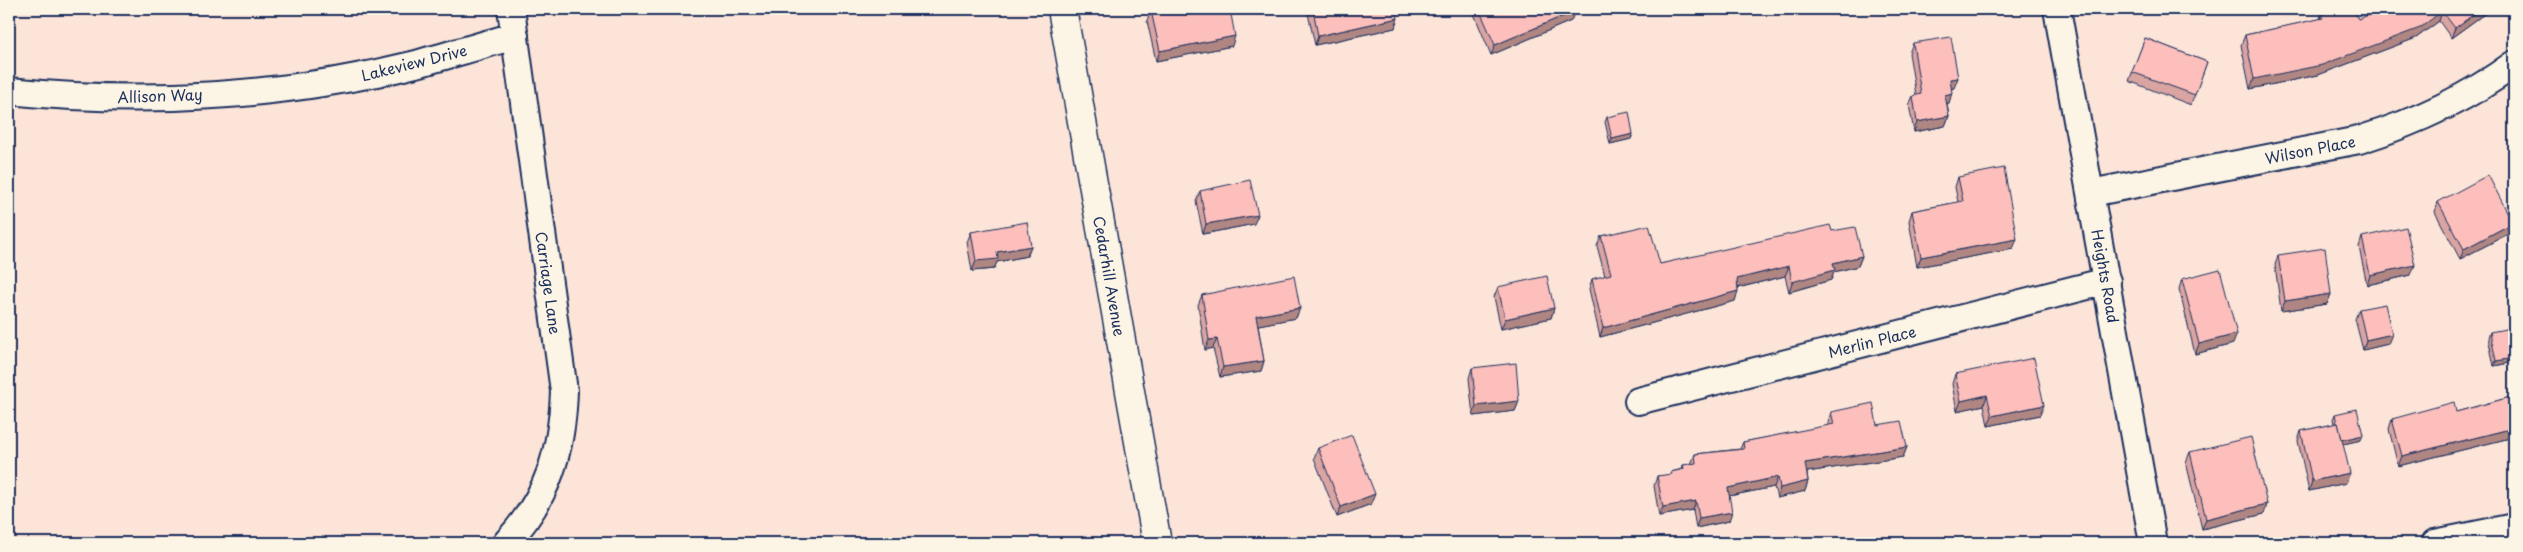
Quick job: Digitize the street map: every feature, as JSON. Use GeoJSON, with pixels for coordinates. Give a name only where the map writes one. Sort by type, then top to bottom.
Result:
{"type":"FeatureCollection","features":[{"type":"Feature","properties":{"kind":"street","name":"Carriage Lane"},"geometry":{"type":"LineString","coordinates":[[506,543],[520,528],[539,498],[554,465],[562,427],[564,391],[511,9]]}},
{"type":"Feature","properties":{"kind":"street","name":"Cedarhill Avenue"},"geometry":{"type":"LineString","coordinates":[[1062,9],[1157,543]]}},
{"type":"Feature","properties":{"kind":"street","name":"Heights Road"},"geometry":{"type":"LineString","coordinates":[[2057,9],[2153,543]]}},
{"type":"Feature","properties":{"kind":"street","name":"Lakeview Drive"},"geometry":{"type":"LineString","coordinates":[[312,83],[415,64],[515,36]]}},
{"type":"Feature","properties":{"kind":"street","name":"Wilson Place"},"geometry":{"type":"LineString","coordinates":[[2091,193],[2360,140],[2398,128],[2449,106],[2490,82],[2514,64]]}},
{"type":"Feature","properties":{"kind":"street","name":"Allison Way"},"geometry":{"type":"LineString","coordinates":[[9,91],[96,96],[182,96],[312,83]]}},
{"type":"Feature","properties":{"kind":"street","name":"Merlin Place"},"geometry":{"type":"LineString","coordinates":[[1638,401],[2107,282]]}},
{"type":"Feature","properties":{"kind":"street"},"geometry":{"type":"LineString","coordinates":[[2435,543],[2514,527]]}},
{"type":"Feature","properties":{"kind":"building"},"geometry":{"type":"Polygon","coordinates":[[[1161,9],[1230,9],[1235,36],[1160,51],[1151,11],[1161,9]]]}},
{"type":"Feature","properties":{"kind":"building"},"geometry":{"type":"Polygon","coordinates":[[[1313,9],[1396,9],[1398,18],[1318,36],[1313,9]]]}},
{"type":"Feature","properties":{"kind":"building"},"geometry":{"type":"Polygon","coordinates":[[[1479,9],[1574,9],[1575,11],[1495,45],[1479,9]]]}},
{"type":"Feature","properties":{"kind":"building"},"geometry":{"type":"Polygon","coordinates":[[[2337,9],[2354,9],[2358,19],[2385,9],[2481,9],[2455,28],[2442,11],[2420,28],[2322,65],[2254,79],[2245,35],[2323,18],[2321,15],[2337,9]]]}},
{"type":"Feature","properties":{"kind":"building"},"geometry":{"type":"Polygon","coordinates":[[[1951,37],[1958,78],[1950,79],[1952,93],[1945,95],[1949,116],[1917,122],[1913,96],[1921,94],[1913,43],[1951,37]]]}},
{"type":"Feature","properties":{"kind":"building"},"geometry":{"type":"Polygon","coordinates":[[[2145,38],[2207,62],[2195,95],[2132,72],[2145,38]]]}},
{"type":"Feature","properties":{"kind":"building"},"geometry":{"type":"Polygon","coordinates":[[[1629,112],[1633,134],[1612,139],[1607,117],[1629,112]]]}},
{"type":"Feature","properties":{"kind":"building"},"geometry":{"type":"Polygon","coordinates":[[[2004,168],[2017,239],[1921,257],[1912,211],[1963,201],[1958,177],[2004,168]]]}},
{"type":"Feature","properties":{"kind":"building"},"geometry":{"type":"Polygon","coordinates":[[[2488,175],[2513,223],[2464,249],[2438,202],[2488,175]]]}},
{"type":"Feature","properties":{"kind":"building"},"geometry":{"type":"Polygon","coordinates":[[[1250,180],[1258,215],[1206,224],[1200,191],[1250,180]]]}},
{"type":"Feature","properties":{"kind":"building"},"geometry":{"type":"Polygon","coordinates":[[[1027,222],[1031,246],[997,252],[998,259],[976,261],[971,232],[1027,222]]]}},
{"type":"Feature","properties":{"kind":"building"},"geometry":{"type":"Polygon","coordinates":[[[1649,225],[1660,264],[1830,225],[1832,231],[1855,227],[1862,256],[1833,263],[1835,270],[1792,282],[1789,266],[1737,279],[1738,291],[1603,328],[1592,279],[1611,274],[1601,236],[1649,225]]]}},
{"type":"Feature","properties":{"kind":"building"},"geometry":{"type":"Polygon","coordinates":[[[2406,227],[2415,265],[2370,275],[2362,237],[2406,227]]]}},
{"type":"Feature","properties":{"kind":"building"},"geometry":{"type":"Polygon","coordinates":[[[2325,248],[2331,294],[2285,301],[2278,255],[2325,248]]]}},
{"type":"Feature","properties":{"kind":"building"},"geometry":{"type":"Polygon","coordinates":[[[2220,269],[2237,334],[2199,344],[2182,279],[2220,269]]]}},
{"type":"Feature","properties":{"kind":"building"},"geometry":{"type":"Polygon","coordinates":[[[1294,276],[1300,308],[1256,316],[1264,361],[1223,367],[1217,339],[1209,340],[1202,295],[1294,276]]]}},
{"type":"Feature","properties":{"kind":"building"},"geometry":{"type":"Polygon","coordinates":[[[1547,276],[1554,308],[1505,319],[1498,287],[1547,276]]]}},
{"type":"Feature","properties":{"kind":"building"},"geometry":{"type":"Polygon","coordinates":[[[2385,304],[2392,334],[2366,340],[2359,309],[2385,304]]]}},
{"type":"Feature","properties":{"kind":"building"},"geometry":{"type":"Polygon","coordinates":[[[2511,328],[2514,358],[2496,361],[2490,332],[2511,328]]]}},
{"type":"Feature","properties":{"kind":"building"},"geometry":{"type":"Polygon","coordinates":[[[2034,358],[2044,405],[1992,416],[1987,395],[1961,401],[1955,374],[2034,358]]]}},
{"type":"Feature","properties":{"kind":"building"},"geometry":{"type":"Polygon","coordinates":[[[1516,363],[1519,401],[1476,406],[1472,368],[1516,363]]]}},
{"type":"Feature","properties":{"kind":"building"},"geometry":{"type":"Polygon","coordinates":[[[2514,396],[2514,428],[2402,456],[2392,419],[2454,402],[2456,412],[2514,396]]]}},
{"type":"Feature","properties":{"kind":"building"},"geometry":{"type":"Polygon","coordinates":[[[1873,403],[1877,425],[1901,421],[1907,447],[1805,463],[1808,481],[1780,488],[1778,477],[1728,488],[1732,512],[1699,518],[1696,501],[1663,507],[1657,476],[1672,474],[1671,472],[1684,469],[1683,465],[1696,463],[1695,454],[1744,449],[1743,442],[1834,424],[1831,412],[1873,403]]]}},
{"type":"Feature","properties":{"kind":"building"},"geometry":{"type":"Polygon","coordinates":[[[2357,409],[2363,435],[2342,440],[2335,414],[2357,409]]]}},
{"type":"Feature","properties":{"kind":"building"},"geometry":{"type":"Polygon","coordinates":[[[2338,423],[2350,473],[2312,481],[2301,431],[2338,423]]]}},
{"type":"Feature","properties":{"kind":"building"},"geometry":{"type":"Polygon","coordinates":[[[1352,435],[1375,494],[1341,507],[1318,448],[1352,435]]]}},
{"type":"Feature","properties":{"kind":"building"},"geometry":{"type":"Polygon","coordinates":[[[2251,437],[2267,504],[2206,519],[2190,452],[2251,437]]]}}]}
